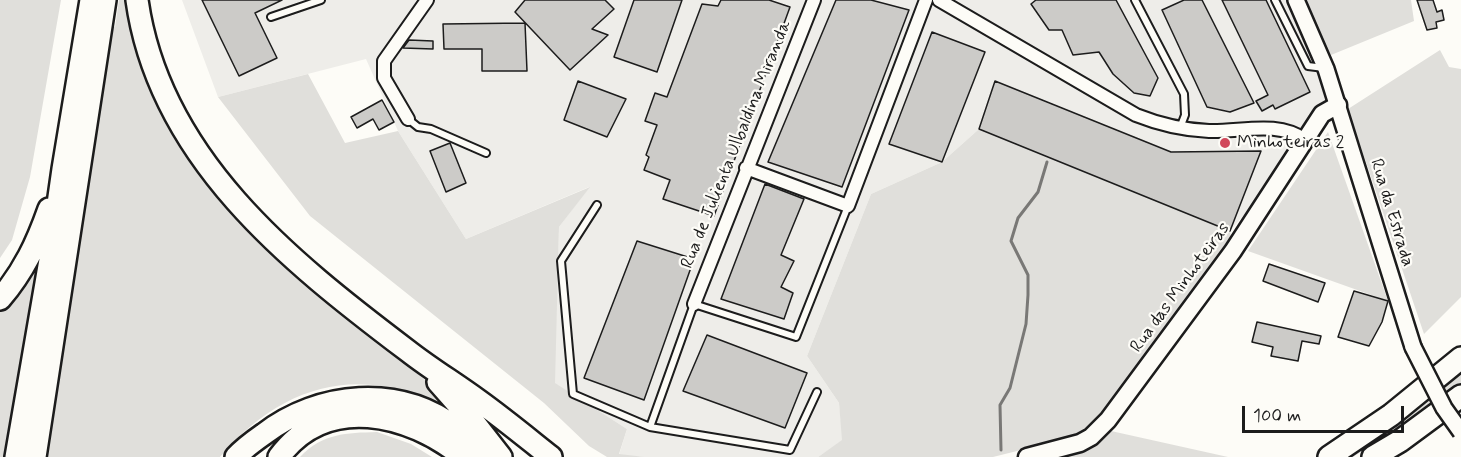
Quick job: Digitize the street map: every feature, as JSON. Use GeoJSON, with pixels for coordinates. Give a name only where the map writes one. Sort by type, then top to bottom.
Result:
{"type":"FeatureCollection","features":[{"type":"Feature","properties":{"kind":"highway"},"geometry":{"type":"LineString","coordinates":[[16,457],[91,0]]}},
{"type":"Feature","properties":{"kind":"highway"},"geometry":{"type":"LineString","coordinates":[[35,457],[105,0]]}},
{"type":"Feature","properties":{"kind":"highway"},"geometry":{"type":"LineString","coordinates":[[137,0],[148,47],[169,101],[184,130],[221,185],[250,218],[290,255],[409,352],[480,401],[551,457]]}},
{"type":"Feature","properties":{"kind":"highway"},"geometry":{"type":"LineString","coordinates":[[0,298],[12,285],[33,251],[63,169]]}},
{"type":"Feature","properties":{"kind":"highway"},"geometry":{"type":"LineString","coordinates":[[409,352],[476,425],[501,457]]}},
{"type":"Feature","properties":{"kind":"highway"},"geometry":{"type":"LineString","coordinates":[[1329,457],[1391,415],[1461,358]]}},
{"type":"Feature","properties":{"kind":"highway"},"geometry":{"type":"LineString","coordinates":[[1373,457],[1461,396]]}},
{"type":"Feature","properties":{"kind":"highway"},"geometry":{"type":"LineString","coordinates":[[236,457],[242,450],[293,415],[337,400],[370,398],[394,401],[437,416],[456,428],[486,457]]}},
{"type":"Feature","properties":{"kind":"highway"},"geometry":{"type":"LineString","coordinates":[[279,457],[287,445],[316,424],[360,416],[384,418],[427,432],[445,442],[463,457]]}},
{"type":"Feature","properties":{"kind":"main road","name":"Rua das Minhoteiras"},"geometry":{"type":"LineString","coordinates":[[1027,457],[1080,443],[1091,437],[1108,420],[1233,251],[1322,114],[1338,105]]}},
{"type":"Feature","properties":{"kind":"street"},"geometry":{"type":"LineString","coordinates":[[408,119],[384,78],[384,61],[427,0]]}},
{"type":"Feature","properties":{"kind":"street","name":"Rua de Julienta Ulbaldina Miranda"},"geometry":{"type":"LineString","coordinates":[[694,304],[814,0]]}},
{"type":"Feature","properties":{"kind":"street"},"geometry":{"type":"LineString","coordinates":[[746,168],[849,206],[926,0]]}},
{"type":"Feature","properties":{"kind":"street"},"geometry":{"type":"LineString","coordinates":[[939,0],[1136,115],[1156,123],[1180,129],[1212,131],[1278,129],[1292,132],[1305,140]]}},
{"type":"Feature","properties":{"kind":"street","name":"Rua da Estrada"},"geometry":{"type":"LineString","coordinates":[[1296,0],[1326,69],[1413,347],[1444,408],[1461,432]]}},
{"type":"Feature","properties":{"kind":"lane"},"geometry":{"type":"LineString","coordinates":[[272,17],[321,0]]}},
{"type":"Feature","properties":{"kind":"lane"},"geometry":{"type":"LineString","coordinates":[[1135,0],[1184,94],[1185,115],[1180,129]]}},
{"type":"Feature","properties":{"kind":"lane"},"geometry":{"type":"LineString","coordinates":[[1275,0],[1308,66],[1326,69]]}},
{"type":"Feature","properties":{"kind":"lane"},"geometry":{"type":"LineString","coordinates":[[408,119],[418,127],[431,129],[486,153]]}},
{"type":"Feature","properties":{"kind":"lane"},"geometry":{"type":"LineString","coordinates":[[597,204],[561,261],[573,394],[650,427],[790,450],[817,392]]}},
{"type":"Feature","properties":{"kind":"lane"},"geometry":{"type":"LineString","coordinates":[[650,427],[694,304],[796,337],[849,206]]}},
{"type":"Feature","properties":{"kind":"shaded area"},"geometry":{"type":"Polygon","coordinates":[[[0,0],[61,0],[30,177],[12,240],[0,258],[0,0]]]}},
{"type":"Feature","properties":{"kind":"shaded area"},"geometry":{"type":"Polygon","coordinates":[[[119,0],[129,0],[175,134],[198,171],[226,208],[296,274],[425,380],[460,418],[427,400],[395,389],[363,384],[332,386],[302,395],[273,410],[246,431],[220,457],[45,457],[85,212],[111,25],[115,27],[119,0]]]}},
{"type":"Feature","properties":{"kind":"shaded area"},"geometry":{"type":"Polygon","coordinates":[[[182,0],[1290,0],[1338,105],[1230,231],[979,129],[942,162],[871,194],[807,356],[839,403],[843,440],[818,457],[619,455],[627,429],[554,383],[559,227],[589,187],[466,239],[398,131],[366,59],[218,97],[182,0]]]}},
{"type":"Feature","properties":{"kind":"shaded area"},"geometry":{"type":"Polygon","coordinates":[[[1301,0],[1411,0],[1414,21],[1331,55],[1301,0]]]}},
{"type":"Feature","properties":{"kind":"shaded area"},"geometry":{"type":"Polygon","coordinates":[[[1440,50],[1449,67],[1461,69],[1461,297],[1424,334],[1348,109],[1440,50]]]}},
{"type":"Feature","properties":{"kind":"shaded area"},"geometry":{"type":"Polygon","coordinates":[[[308,74],[345,143],[398,131],[466,239],[590,187],[559,227],[555,383],[627,429],[619,454],[645,457],[607,457],[589,446],[544,403],[310,216],[218,97],[308,74]]]}},
{"type":"Feature","properties":{"kind":"shaded area"},"geometry":{"type":"Polygon","coordinates":[[[979,129],[1230,231],[1231,240],[1097,422],[1077,436],[993,457],[818,457],[842,440],[839,403],[807,356],[871,194],[942,162],[979,129]]]}},
{"type":"Feature","properties":{"kind":"shaded area"},"geometry":{"type":"Polygon","coordinates":[[[1328,132],[1388,301],[1248,251],[1328,132]]]}},
{"type":"Feature","properties":{"kind":"shaded area"},"geometry":{"type":"Polygon","coordinates":[[[42,252],[3,457],[0,457],[0,305],[42,252]]]}},
{"type":"Feature","properties":{"kind":"shaded area"},"geometry":{"type":"Polygon","coordinates":[[[1461,371],[1461,383],[1450,392],[1353,457],[1348,457],[1413,411],[1461,371]]]}},
{"type":"Feature","properties":{"kind":"shaded area"},"geometry":{"type":"Polygon","coordinates":[[[1111,431],[1228,457],[1056,457],[1095,446],[1111,431]]]}},
{"type":"Feature","properties":{"kind":"shaded area"},"geometry":{"type":"Polygon","coordinates":[[[377,432],[411,444],[432,457],[300,457],[317,443],[326,439],[345,434],[377,432]]]}},
{"type":"Feature","properties":{"kind":"building"},"geometry":{"type":"Polygon","coordinates":[[[202,0],[282,0],[255,13],[277,58],[239,76],[202,0]]]}},
{"type":"Feature","properties":{"kind":"building"},"geometry":{"type":"Polygon","coordinates":[[[525,0],[605,0],[614,9],[592,29],[608,35],[570,70],[515,12],[525,0]]]}},
{"type":"Feature","properties":{"kind":"building"},"geometry":{"type":"Polygon","coordinates":[[[634,0],[682,0],[657,72],[614,57],[634,0]]]}},
{"type":"Feature","properties":{"kind":"building"},"geometry":{"type":"Polygon","coordinates":[[[721,0],[769,0],[790,7],[714,216],[663,199],[670,180],[644,170],[649,157],[646,155],[657,125],[645,121],[655,93],[667,97],[702,4],[718,6],[721,0]]]}},
{"type":"Feature","properties":{"kind":"building"},"geometry":{"type":"Polygon","coordinates":[[[836,0],[871,0],[909,10],[842,187],[768,162],[836,0]]]}},
{"type":"Feature","properties":{"kind":"building"},"geometry":{"type":"Polygon","coordinates":[[[1036,0],[1116,0],[1158,78],[1150,96],[1134,93],[1113,74],[1099,52],[1073,55],[1062,30],[1049,30],[1031,4],[1036,0]]]}},
{"type":"Feature","properties":{"kind":"building"},"geometry":{"type":"Polygon","coordinates":[[[1184,0],[1202,0],[1254,103],[1230,112],[1207,107],[1162,10],[1184,0]]]}},
{"type":"Feature","properties":{"kind":"building"},"geometry":{"type":"Polygon","coordinates":[[[1222,0],[1266,0],[1310,92],[1275,109],[1273,105],[1262,111],[1256,101],[1268,95],[1222,0]]]}},
{"type":"Feature","properties":{"kind":"building"},"geometry":{"type":"Polygon","coordinates":[[[1417,0],[1433,0],[1437,12],[1442,10],[1444,20],[1436,22],[1437,28],[1427,30],[1417,0]]]}},
{"type":"Feature","properties":{"kind":"building"},"geometry":{"type":"Polygon","coordinates":[[[525,23],[527,71],[482,71],[482,49],[444,49],[443,24],[525,23]]]}},
{"type":"Feature","properties":{"kind":"building"},"geometry":{"type":"Polygon","coordinates":[[[932,32],[985,52],[942,162],[889,144],[932,32]]]}},
{"type":"Feature","properties":{"kind":"building"},"geometry":{"type":"Polygon","coordinates":[[[409,40],[433,41],[433,49],[403,48],[409,40]]]}},
{"type":"Feature","properties":{"kind":"building"},"geometry":{"type":"Polygon","coordinates":[[[578,81],[626,99],[607,137],[564,120],[578,81]]]}},
{"type":"Feature","properties":{"kind":"building"},"geometry":{"type":"Polygon","coordinates":[[[995,81],[1171,152],[1261,151],[1230,231],[979,129],[995,81]]]}},
{"type":"Feature","properties":{"kind":"building"},"geometry":{"type":"Polygon","coordinates":[[[382,100],[394,122],[379,130],[373,119],[357,128],[351,117],[382,100]]]}},
{"type":"Feature","properties":{"kind":"building"},"geometry":{"type":"Polygon","coordinates":[[[450,143],[466,183],[446,192],[430,151],[450,143]]]}},
{"type":"Feature","properties":{"kind":"building"},"geometry":{"type":"Polygon","coordinates":[[[765,184],[804,199],[781,255],[794,261],[781,287],[793,293],[784,319],[721,299],[765,184]]]}},
{"type":"Feature","properties":{"kind":"building"},"geometry":{"type":"Polygon","coordinates":[[[637,241],[694,259],[644,400],[584,378],[637,241]]]}},
{"type":"Feature","properties":{"kind":"building"},"geometry":{"type":"Polygon","coordinates":[[[1269,264],[1325,283],[1318,302],[1263,281],[1269,264]]]}},
{"type":"Feature","properties":{"kind":"building"},"geometry":{"type":"Polygon","coordinates":[[[1354,291],[1388,301],[1382,322],[1369,346],[1338,337],[1354,291]]]}},
{"type":"Feature","properties":{"kind":"building"},"geometry":{"type":"Polygon","coordinates":[[[1257,322],[1321,336],[1319,344],[1302,341],[1298,361],[1271,356],[1273,347],[1252,342],[1257,322]]]}},
{"type":"Feature","properties":{"kind":"building"},"geometry":{"type":"Polygon","coordinates":[[[707,335],[807,373],[785,428],[683,391],[707,335]]]}},
{"type":"Feature","properties":{"kind":"waterway"},"geometry":{"type":"LineString","coordinates":[[1001,450],[1000,405],[1010,388],[1026,324],[1028,295],[1028,275],[1011,241],[1018,218],[1038,192],[1047,162]]}},
{"type":"Feature","properties":{"kind":"place","name":"Minhoteiras 2"},"geometry":{"type":"Point","coordinates":[1225,143]}}]}
